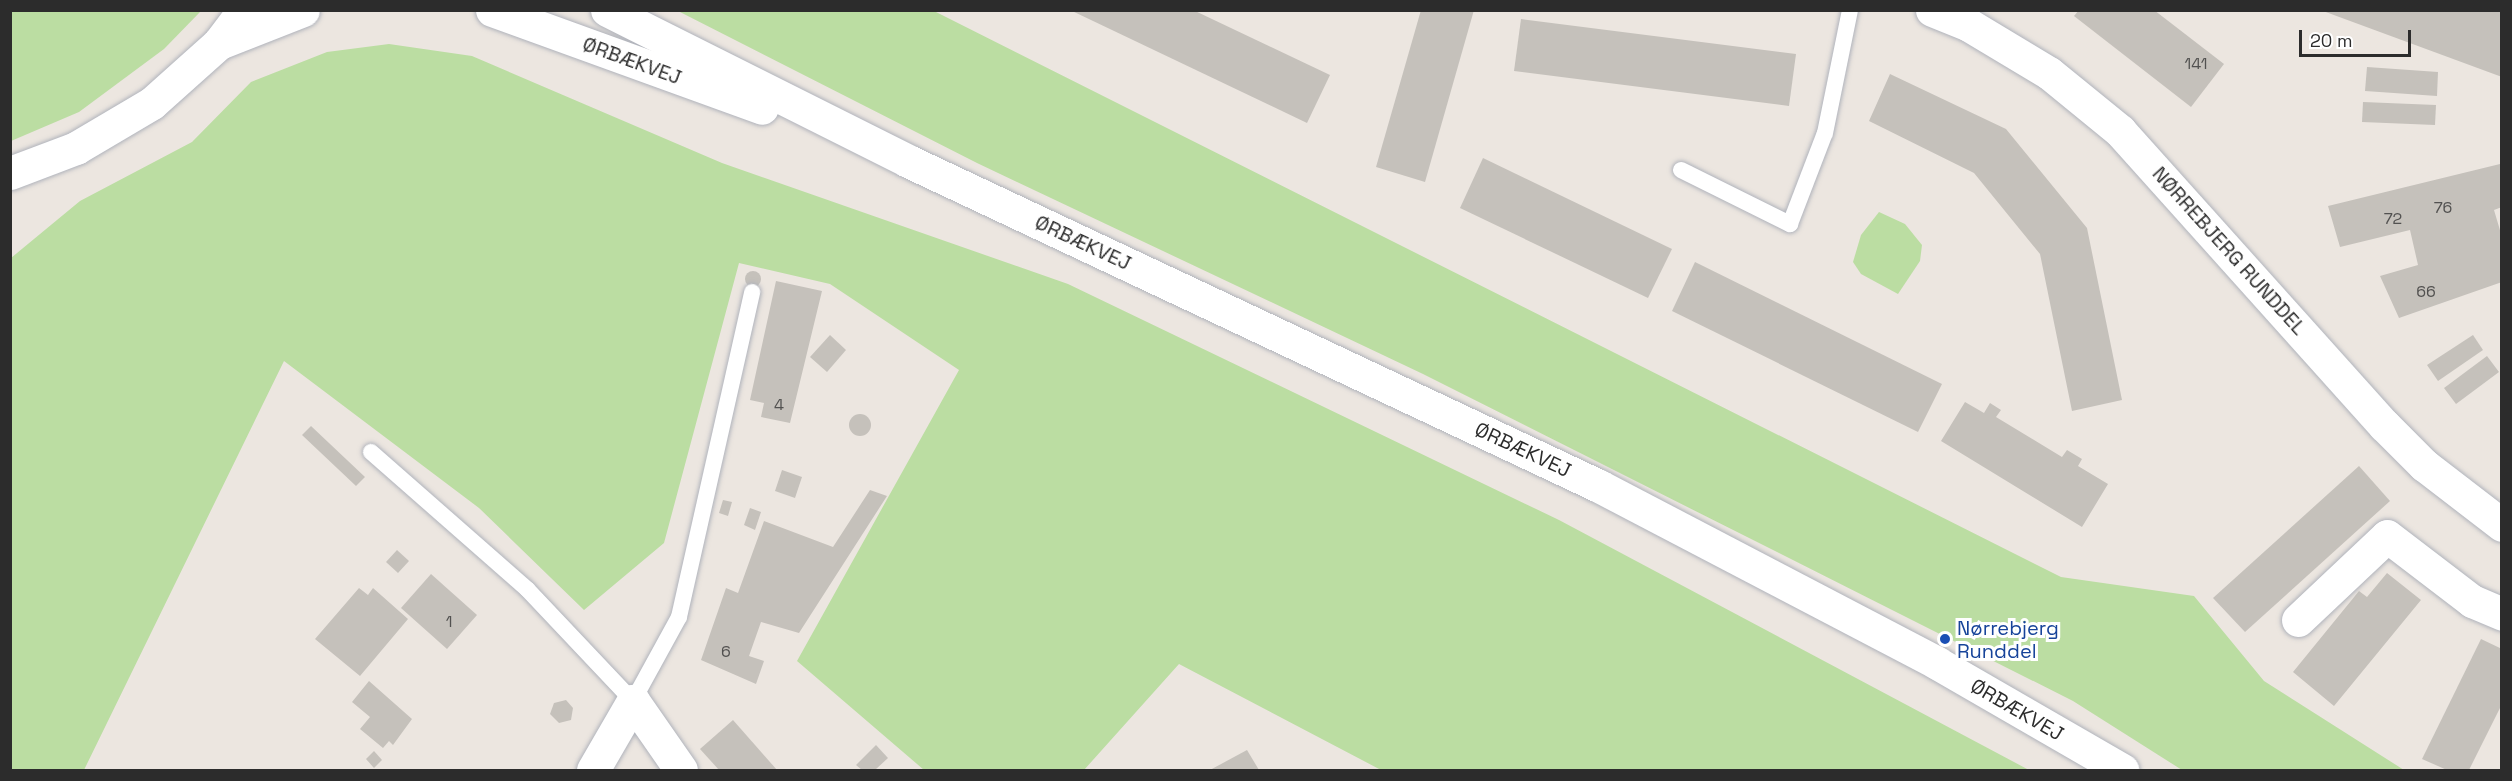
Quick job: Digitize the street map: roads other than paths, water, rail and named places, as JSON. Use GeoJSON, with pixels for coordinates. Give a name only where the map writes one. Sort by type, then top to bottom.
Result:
{"type":"FeatureCollection","features":[{"type":"Feature","properties":{"kind":"main road"},"geometry":{"type":"LineString","coordinates":[[10,173],[76,148],[152,103],[219,43],[244,10]]}},
{"type":"Feature","properties":{"kind":"main road"},"geometry":{"type":"LineString","coordinates":[[219,43],[303,10]]}},
{"type":"Feature","properties":{"kind":"main road","name":"ØRBÆKVEJ"},"geometry":{"type":"LineString","coordinates":[[492,10],[908,161]]}},
{"type":"Feature","properties":{"kind":"main road","name":"ØRBÆKVEJ"},"geometry":{"type":"LineString","coordinates":[[607,10],[908,161],[1599,486],[1937,663],[2122,771]]}},
{"type":"Feature","properties":{"kind":"main road","name":"NØRREBJERG RUNDDEL"},"geometry":{"type":"LineString","coordinates":[[1932,10],[1969,25],[2049,73],[2120,131],[2384,425],[2424,465],[2502,525]]}},
{"type":"Feature","properties":{"kind":"main road"},"geometry":{"type":"LineString","coordinates":[[2298,620],[2387,536],[2472,601],[2502,614]]}},
{"type":"Feature","properties":{"kind":"main road"},"geometry":{"type":"LineString","coordinates":[[593,771],[633,701],[681,771]]}},
{"type":"Feature","properties":{"kind":"lane"},"geometry":{"type":"LineString","coordinates":[[1681,170],[1790,224],[1825,133],[1841,36],[1850,10]]}},
{"type":"Feature","properties":{"kind":"lane"},"geometry":{"type":"LineString","coordinates":[[371,452],[527,589],[633,701],[679,617],[752,292]]}},
{"type":"Feature","properties":{"kind":"place","name":"Nørrebjerg Runddel"},"geometry":{"type":"Point","coordinates":[1945,639]}}]}
